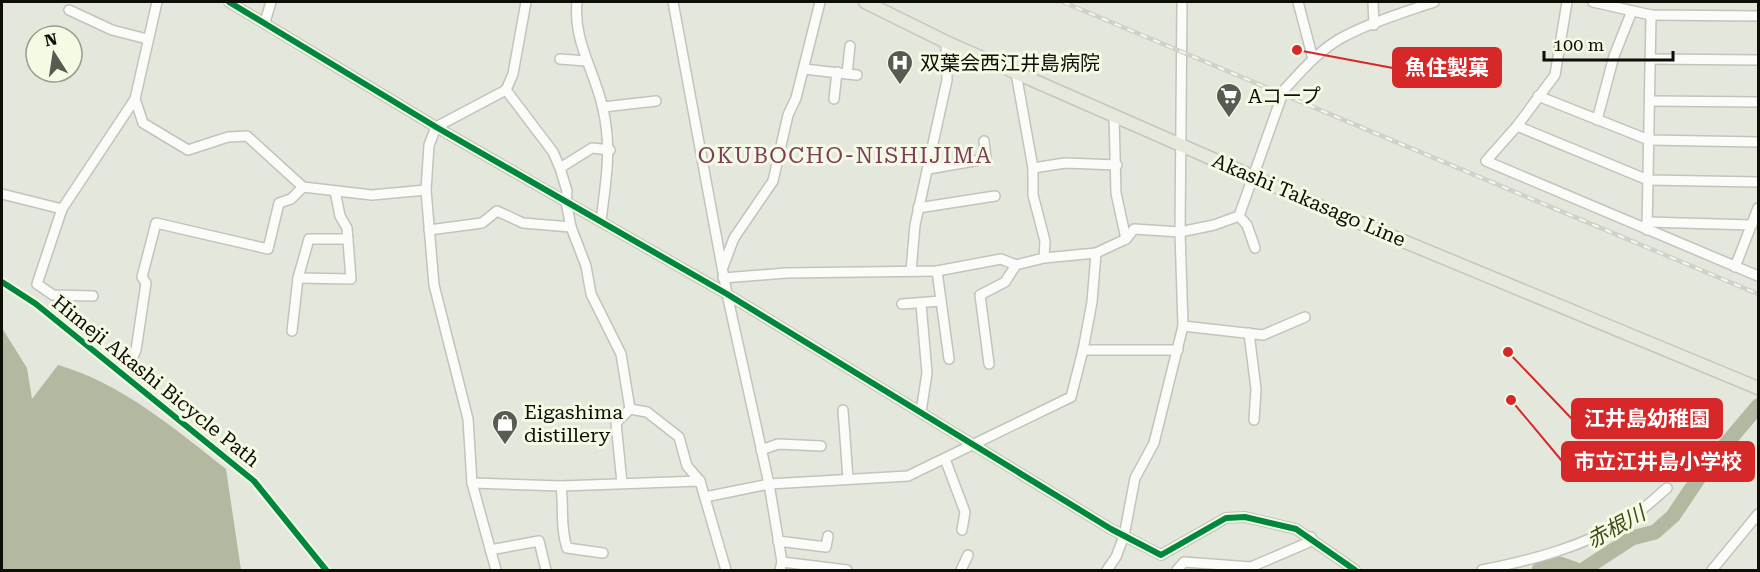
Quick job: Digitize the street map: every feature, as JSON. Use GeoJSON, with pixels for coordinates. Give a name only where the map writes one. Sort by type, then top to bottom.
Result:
{"type":"FeatureCollection","features":[{"type":"Feature","properties":{"kind":"main road","name":"Akashi Takasago Line"},"geometry":{"type":"LineString","coordinates":[[865,2],[946,42],[1180,146],[1754,386]]}},
{"type":"Feature","properties":{"kind":"street"},"geometry":{"type":"LineString","coordinates":[[93,296],[53,296],[37,284],[62,209],[135,99],[157,2]]}},
{"type":"Feature","properties":{"kind":"street"},"geometry":{"type":"LineString","coordinates":[[229,2],[436,128],[601,220],[727,294],[1124,536],[1161,555],[1226,518],[1245,517],[1296,529],[1311,537],[1355,570]]}},
{"type":"Feature","properties":{"kind":"street"},"geometry":{"type":"LineString","coordinates":[[265,22],[271,2]]}},
{"type":"Feature","properties":{"kind":"street"},"geometry":{"type":"LineString","coordinates":[[496,570],[472,483],[468,419],[434,285],[426,190],[429,145],[436,128],[506,90],[513,74],[526,2]]}},
{"type":"Feature","properties":{"kind":"street"},"geometry":{"type":"LineString","coordinates":[[577,2],[579,42],[603,107],[610,150],[601,220]]}},
{"type":"Feature","properties":{"kind":"street"},"geometry":{"type":"LineString","coordinates":[[673,2],[727,294],[769,484],[781,566],[847,570]]}},
{"type":"Feature","properties":{"kind":"street"},"geometry":{"type":"LineString","coordinates":[[723,273],[734,238],[773,181],[788,115],[796,98],[820,2]]}},
{"type":"Feature","properties":{"kind":"street"},"geometry":{"type":"LineString","coordinates":[[1107,570],[1116,557],[1124,536],[1135,478],[1154,443],[1183,326],[1180,232],[1182,2]]}},
{"type":"Feature","properties":{"kind":"street"},"geometry":{"type":"LineString","coordinates":[[1298,2],[1313,60]]}},
{"type":"Feature","properties":{"kind":"street"},"geometry":{"type":"LineString","coordinates":[[1373,2],[1374,25]]}},
{"type":"Feature","properties":{"kind":"street"},"geometry":{"type":"LineString","coordinates":[[988,364],[980,295],[1005,282],[1016,266],[1044,258],[1096,253],[1126,239],[1134,229],[1180,232],[1214,225],[1239,216],[1284,90],[1313,60],[1345,35],[1434,2]]}},
{"type":"Feature","properties":{"kind":"street"},"geometry":{"type":"LineString","coordinates":[[1567,2],[1555,75],[1517,126],[1486,161],[1647,226],[1758,276]]}},
{"type":"Feature","properties":{"kind":"street"},"geometry":{"type":"LineString","coordinates":[[1593,2],[1651,15],[1758,16]]}},
{"type":"Feature","properties":{"kind":"street"},"geometry":{"type":"LineString","coordinates":[[69,10],[112,30],[147,39]]}},
{"type":"Feature","properties":{"kind":"street"},"geometry":{"type":"LineString","coordinates":[[1598,120],[1614,56],[1632,10]]}},
{"type":"Feature","properties":{"kind":"street"},"geometry":{"type":"LineString","coordinates":[[1647,226],[1651,15]]}},
{"type":"Feature","properties":{"kind":"street"},"geometry":{"type":"LineString","coordinates":[[911,271],[918,208],[947,80],[946,42]]}},
{"type":"Feature","properties":{"kind":"street"},"geometry":{"type":"LineString","coordinates":[[804,69],[852,74],[850,46]]}},
{"type":"Feature","properties":{"kind":"street"},"geometry":{"type":"LineString","coordinates":[[560,59],[586,61]]}},
{"type":"Feature","properties":{"kind":"street"},"geometry":{"type":"LineString","coordinates":[[1650,59],[1758,60]]}},
{"type":"Feature","properties":{"kind":"street"},"geometry":{"type":"LineString","coordinates":[[834,99],[837,72]]}},
{"type":"Feature","properties":{"kind":"street"},"geometry":{"type":"LineString","coordinates":[[1016,73],[1033,168],[1033,195],[1045,241],[1044,258]]}},
{"type":"Feature","properties":{"kind":"street"},"geometry":{"type":"LineString","coordinates":[[506,90],[553,152],[560,168],[567,191],[566,202],[571,227],[586,266],[591,294],[621,354],[630,409]]}},
{"type":"Feature","properties":{"kind":"street"},"geometry":{"type":"LineString","coordinates":[[1538,96],[1649,140],[1758,142]]}},
{"type":"Feature","properties":{"kind":"street"},"geometry":{"type":"LineString","coordinates":[[135,99],[143,123],[188,150],[228,137],[247,136],[303,187],[372,195],[426,190]]}},
{"type":"Feature","properties":{"kind":"street"},"geometry":{"type":"LineString","coordinates":[[603,107],[656,101]]}},
{"type":"Feature","properties":{"kind":"street"},"geometry":{"type":"LineString","coordinates":[[1650,101],[1758,102]]}},
{"type":"Feature","properties":{"kind":"street"},"geometry":{"type":"LineString","coordinates":[[1114,116],[1116,193],[1126,239]]}},
{"type":"Feature","properties":{"kind":"street"},"geometry":{"type":"LineString","coordinates":[[1517,126],[1648,180],[1758,182]]}},
{"type":"Feature","properties":{"kind":"street"},"geometry":{"type":"LineString","coordinates":[[927,168],[986,159],[984,141]]}},
{"type":"Feature","properties":{"kind":"street"},"geometry":{"type":"LineString","coordinates":[[560,168],[592,148],[610,150]]}},
{"type":"Feature","properties":{"kind":"street"},"geometry":{"type":"LineString","coordinates":[[1033,168],[1065,163],[1117,165]]}},
{"type":"Feature","properties":{"kind":"street"},"geometry":{"type":"LineString","coordinates":[[130,364],[136,350],[146,283],[142,277],[156,223],[268,249],[279,203],[291,199],[303,187]]}},
{"type":"Feature","properties":{"kind":"street"},"geometry":{"type":"LineString","coordinates":[[298,278],[351,279],[348,239],[335,190]]}},
{"type":"Feature","properties":{"kind":"street"},"geometry":{"type":"LineString","coordinates":[[2,194],[62,209]]}},
{"type":"Feature","properties":{"kind":"street"},"geometry":{"type":"LineString","coordinates":[[918,208],[995,196]]}},
{"type":"Feature","properties":{"kind":"street"},"geometry":{"type":"LineString","coordinates":[[1735,267],[1758,208]]}},
{"type":"Feature","properties":{"kind":"street"},"geometry":{"type":"LineString","coordinates":[[429,230],[482,223],[496,211],[523,223],[571,227]]}},
{"type":"Feature","properties":{"kind":"street"},"geometry":{"type":"LineString","coordinates":[[1239,216],[1247,225],[1255,248]]}},
{"type":"Feature","properties":{"kind":"street"},"geometry":{"type":"LineString","coordinates":[[1647,226],[1752,225]]}},
{"type":"Feature","properties":{"kind":"street"},"geometry":{"type":"LineString","coordinates":[[292,331],[298,278],[309,238],[348,239]]}},
{"type":"Feature","properties":{"kind":"street"},"geometry":{"type":"LineString","coordinates":[[705,497],[769,484],[908,476],[1071,397],[1092,302],[1096,253]]}},
{"type":"Feature","properties":{"kind":"street"},"geometry":{"type":"LineString","coordinates":[[723,273],[937,271],[1001,259],[1016,266]]}},
{"type":"Feature","properties":{"kind":"street"},"geometry":{"type":"LineString","coordinates":[[937,271],[950,359]]}},
{"type":"Feature","properties":{"kind":"street"},"geometry":{"type":"LineString","coordinates":[[902,304],[941,301]]}},
{"type":"Feature","properties":{"kind":"street"},"geometry":{"type":"LineString","coordinates":[[921,304],[927,373],[921,412]]}},
{"type":"Feature","properties":{"kind":"street"},"geometry":{"type":"LineString","coordinates":[[1183,326],[1263,335],[1305,317]]}},
{"type":"Feature","properties":{"kind":"street"},"geometry":{"type":"LineString","coordinates":[[1249,333],[1256,389],[1254,420]]}},
{"type":"Feature","properties":{"kind":"street"},"geometry":{"type":"LineString","coordinates":[[1083,350],[1178,350]]}},
{"type":"Feature","properties":{"kind":"street"},"geometry":{"type":"LineString","coordinates":[[630,409],[647,411],[679,437],[687,466],[700,481],[726,570]]}},
{"type":"Feature","properties":{"kind":"street"},"geometry":{"type":"LineString","coordinates":[[622,483],[616,423],[630,409]]}},
{"type":"Feature","properties":{"kind":"street"},"geometry":{"type":"LineString","coordinates":[[843,410],[848,479]]}},
{"type":"Feature","properties":{"kind":"street"},"geometry":{"type":"LineString","coordinates":[[761,450],[778,444],[821,446]]}},
{"type":"Feature","properties":{"kind":"street"},"geometry":{"type":"LineString","coordinates":[[945,459],[966,512],[962,530]]}},
{"type":"Feature","properties":{"kind":"street"},"geometry":{"type":"LineString","coordinates":[[472,483],[561,486],[700,481]]}},
{"type":"Feature","properties":{"kind":"street"},"geometry":{"type":"LineString","coordinates":[[561,486],[564,510],[561,531],[567,548],[603,553]]}},
{"type":"Feature","properties":{"kind":"street"},"geometry":{"type":"LineString","coordinates":[[1482,570],[1537,560],[1589,540],[1629,519],[1667,488]]}},
{"type":"Feature","properties":{"kind":"street"},"geometry":{"type":"LineString","coordinates":[[1712,570],[1758,514]]}},
{"type":"Feature","properties":{"kind":"street"},"geometry":{"type":"LineString","coordinates":[[778,541],[826,547],[828,536]]}},
{"type":"Feature","properties":{"kind":"street"},"geometry":{"type":"LineString","coordinates":[[1177,570],[1184,562],[1251,567],[1307,543],[1311,537]]}},
{"type":"Feature","properties":{"kind":"street"},"geometry":{"type":"LineString","coordinates":[[490,550],[539,541],[546,570]]}},
{"type":"Feature","properties":{"kind":"street"},"geometry":{"type":"LineString","coordinates":[[961,570],[968,555]]}},
{"type":"Feature","properties":{"kind":"shaded area"},"geometry":{"type":"Polygon","coordinates":[[[2,328],[27,368],[32,399],[58,365],[81,373],[125,395],[187,438],[226,469],[241,570],[2,570],[2,328]]]}},
{"type":"Feature","properties":{"kind":"waterway","name":"赤根川"},"geometry":{"type":"LineString","coordinates":[[1583,570],[1632,538],[1655,532],[1673,516],[1704,470],[1758,406]]}},
{"type":"Feature","properties":{"kind":"waterway","name":"赤根川"},"geometry":{"type":"LineString","coordinates":[[1539,570],[1560,564],[1577,570]]}},
{"type":"Feature","properties":{"kind":"railway"},"geometry":{"type":"LineString","coordinates":[[1063,2],[1758,294]]}},
{"type":"Feature","properties":{"kind":"cycle path"},"geometry":{"type":"LineString","coordinates":[[229,2],[436,127],[727,294],[1111,529],[1161,555],[1226,518],[1245,517],[1296,529],[1355,570]]}},
{"type":"Feature","properties":{"kind":"cycle path","name":"Himeji Akashi Bicycle Path"},"geometry":{"type":"LineString","coordinates":[[2,282],[36,304],[254,481],[326,570]]}},
{"type":"Feature","properties":{"kind":"place","name":"魚住製菓"},"geometry":{"type":"Point","coordinates":[1297,50]}},
{"type":"Feature","properties":{"kind":"place","name":"双葉会西江井島病院"},"geometry":{"type":"Point","coordinates":[900,86]}},
{"type":"Feature","properties":{"kind":"place","name":"Aコープ"},"geometry":{"type":"Point","coordinates":[1229,119]}},
{"type":"Feature","properties":{"kind":"place","name":"江井島幼稚園"},"geometry":{"type":"Point","coordinates":[1508,352]}},
{"type":"Feature","properties":{"kind":"place","name":"市立江井島小学校"},"geometry":{"type":"Point","coordinates":[1511,400]}},
{"type":"Feature","properties":{"kind":"place","name":"Eigashima distillery"},"geometry":{"type":"Point","coordinates":[505,446]}},
{"type":"Feature","properties":{"kind":"district","name":"OKUBOCHO-NISHIJIMA"},"geometry":{"type":"Point","coordinates":[845,155]}}]}
